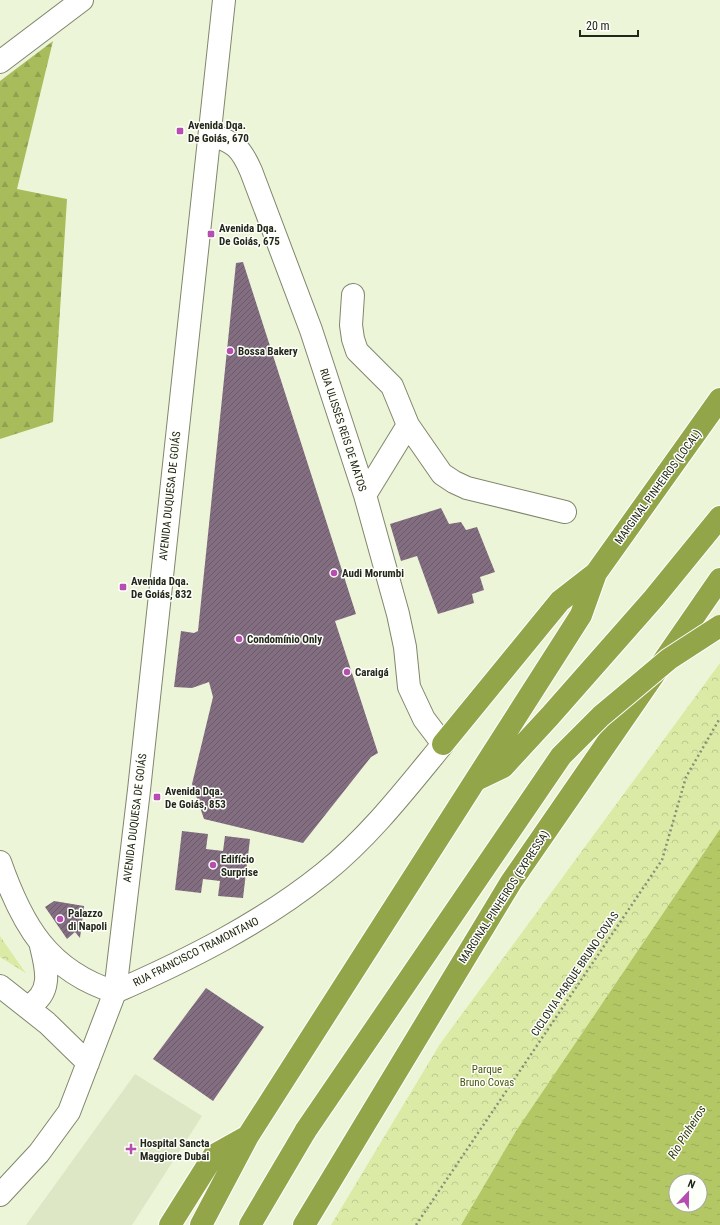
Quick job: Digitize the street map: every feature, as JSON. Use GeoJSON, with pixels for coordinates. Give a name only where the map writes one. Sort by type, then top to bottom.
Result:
{"type":"FeatureCollection","features":[{"type":"Feature","properties":{"kind":"highway","name":"MARGINAL PINHEIROS (LOCAL)"},"geometry":{"type":"LineString","coordinates":[[596,573],[720,399]]}},
{"type":"Feature","properties":{"kind":"highway"},"geometry":{"type":"LineString","coordinates":[[477,779],[503,767],[654,598],[720,517]]}},
{"type":"Feature","properties":{"kind":"highway"},"geometry":{"type":"LineString","coordinates":[[443,744],[560,601],[596,573]]}},
{"type":"Feature","properties":{"kind":"highway"},"geometry":{"type":"LineString","coordinates":[[201,1225],[248,1136],[581,615],[596,573]]}},
{"type":"Feature","properties":{"kind":"highway","name":"MARGINAL PINHEIROS (EXPRESSA)"},"geometry":{"type":"LineString","coordinates":[[304,1225],[511,882],[720,578]]}},
{"type":"Feature","properties":{"kind":"highway"},"geometry":{"type":"LineString","coordinates":[[250,1225],[306,1130],[561,756],[601,716],[669,659],[720,626]]}},
{"type":"Feature","properties":{"kind":"highway"},"geometry":{"type":"LineString","coordinates":[[170,1225],[214,1155],[248,1136]]}},
{"type":"Feature","properties":{"kind":"street"},"geometry":{"type":"LineString","coordinates":[[0,62],[82,0]]}},
{"type":"Feature","properties":{"kind":"street","name":"AVENIDA DUQUESA DE GOIÁS"},"geometry":{"type":"LineString","coordinates":[[115,992],[140,790],[224,0]]}},
{"type":"Feature","properties":{"kind":"street","name":"RUA ULISSES REIS DE MATOS"},"geometry":{"type":"LineString","coordinates":[[210,135],[232,142],[243,154],[248,165],[311,330],[365,495],[398,614],[405,646],[409,687],[424,719],[443,744]]}},
{"type":"Feature","properties":{"kind":"street"},"geometry":{"type":"LineString","coordinates":[[353,295],[351,325],[357,351],[392,386],[408,425],[442,474],[467,488],[565,512]]}},
{"type":"Feature","properties":{"kind":"street"},"geometry":{"type":"LineString","coordinates":[[365,495],[408,425]]}},
{"type":"Feature","properties":{"kind":"street","name":"RUA FRANCISCO TRAMONTANO"},"geometry":{"type":"LineString","coordinates":[[115,992],[156,975],[257,921],[293,897],[325,872],[388,811],[443,744]]}},
{"type":"Feature","properties":{"kind":"street"},"geometry":{"type":"LineString","coordinates":[[0,862],[11,894],[41,946],[46,966],[43,995],[37,1002],[27,1007]]}},
{"type":"Feature","properties":{"kind":"street"},"geometry":{"type":"LineString","coordinates":[[0,1194],[39,1153],[69,1112],[115,992],[92,985],[80,979],[41,946]]}},
{"type":"Feature","properties":{"kind":"street"},"geometry":{"type":"LineString","coordinates":[[0,986],[47,1023],[88,1062]]}},
{"type":"Feature","properties":{"kind":"path","name":"CICLOVIA PARQUE BRUNO COVAS"},"geometry":{"type":"LineString","coordinates":[[416,1225],[662,860],[686,777],[720,718]]}},
{"type":"Feature","properties":{"kind":"shaded area","name":"Hospital Sancta Maggiore Dubai"},"geometry":{"type":"Polygon","coordinates":[[[135,1074],[202,1116],[132,1225],[26,1225],[135,1074]]]}},
{"type":"Feature","properties":{"kind":"green space"},"geometry":{"type":"Polygon","coordinates":[[[53,41],[17,189],[67,199],[53,422],[0,439],[0,81],[53,41]]]}},
{"type":"Feature","properties":{"kind":"green space","name":"Parque Bruno Covas"},"geometry":{"type":"Polygon","coordinates":[[[720,663],[720,829],[516,1131],[461,1225],[331,1225],[440,1044],[720,663]]]}},
{"type":"Feature","properties":{"kind":"green space"},"geometry":{"type":"Polygon","coordinates":[[[0,936],[25,972],[27,974],[0,957],[0,936]]]}},
{"type":"Feature","properties":{"kind":"water","name":"Rio Pinheiros"},"geometry":{"type":"Polygon","coordinates":[[[720,829],[720,1225],[461,1225],[516,1131],[720,829]]]}},
{"type":"Feature","properties":{"kind":"building"},"geometry":{"type":"Polygon","coordinates":[[[243,262],[356,614],[335,621],[378,753],[371,757],[303,843],[204,819],[192,784],[213,697],[209,682],[192,688],[174,687],[181,631],[194,633],[198,631],[236,263],[243,262]]]}},
{"type":"Feature","properties":{"kind":"building"},"geometry":{"type":"Polygon","coordinates":[[[441,508],[449,524],[461,522],[466,530],[477,527],[495,572],[480,577],[484,590],[472,594],[474,603],[438,614],[417,556],[401,561],[390,524],[441,508]]]}},
{"type":"Feature","properties":{"kind":"building","name":"Edifício Surprise"},"geometry":{"type":"Polygon","coordinates":[[[182,831],[208,834],[206,849],[223,851],[225,836],[250,839],[243,898],[218,896],[220,881],[203,879],[201,893],[175,890],[182,831]]]}},
{"type":"Feature","properties":{"kind":"building"},"geometry":{"type":"Polygon","coordinates":[[[54,901],[84,906],[80,938],[75,932],[67,939],[45,907],[54,901]]]}},
{"type":"Feature","properties":{"kind":"building"},"geometry":{"type":"Polygon","coordinates":[[[206,988],[264,1027],[213,1101],[153,1059],[206,988]]]}},
{"type":"Feature","properties":{"kind":"place","name":"Avenida Dqa. De Goiás, 670"},"geometry":{"type":"Point","coordinates":[180,131]}},
{"type":"Feature","properties":{"kind":"place","name":"Avenida Dqa. De Goiás, 675"},"geometry":{"type":"Point","coordinates":[211,234]}},
{"type":"Feature","properties":{"kind":"place","name":"Bossa Bakery"},"geometry":{"type":"Point","coordinates":[230,351]}},
{"type":"Feature","properties":{"kind":"place","name":"Audi Morumbi"},"geometry":{"type":"Point","coordinates":[334,573]}},
{"type":"Feature","properties":{"kind":"place","name":"Avenida Dqa. De Goiás, 832"},"geometry":{"type":"Point","coordinates":[123,587]}},
{"type":"Feature","properties":{"kind":"place","name":"Condomínio Only"},"geometry":{"type":"Point","coordinates":[239,639]}},
{"type":"Feature","properties":{"kind":"place","name":"Caraigá"},"geometry":{"type":"Point","coordinates":[347,672]}},
{"type":"Feature","properties":{"kind":"place","name":"Avenida Dqa. De Goiás, 853"},"geometry":{"type":"Point","coordinates":[157,797]}},
{"type":"Feature","properties":{"kind":"place","name":"Edifício Surprise"},"geometry":{"type":"Point","coordinates":[213,865]}},
{"type":"Feature","properties":{"kind":"place","name":"Palazzo di Napoli"},"geometry":{"type":"Point","coordinates":[60,919]}},
{"type":"Feature","properties":{"kind":"place","name":"Hospital Sancta Maggiore Dubai"},"geometry":{"type":"Point","coordinates":[131,1149]}}]}
